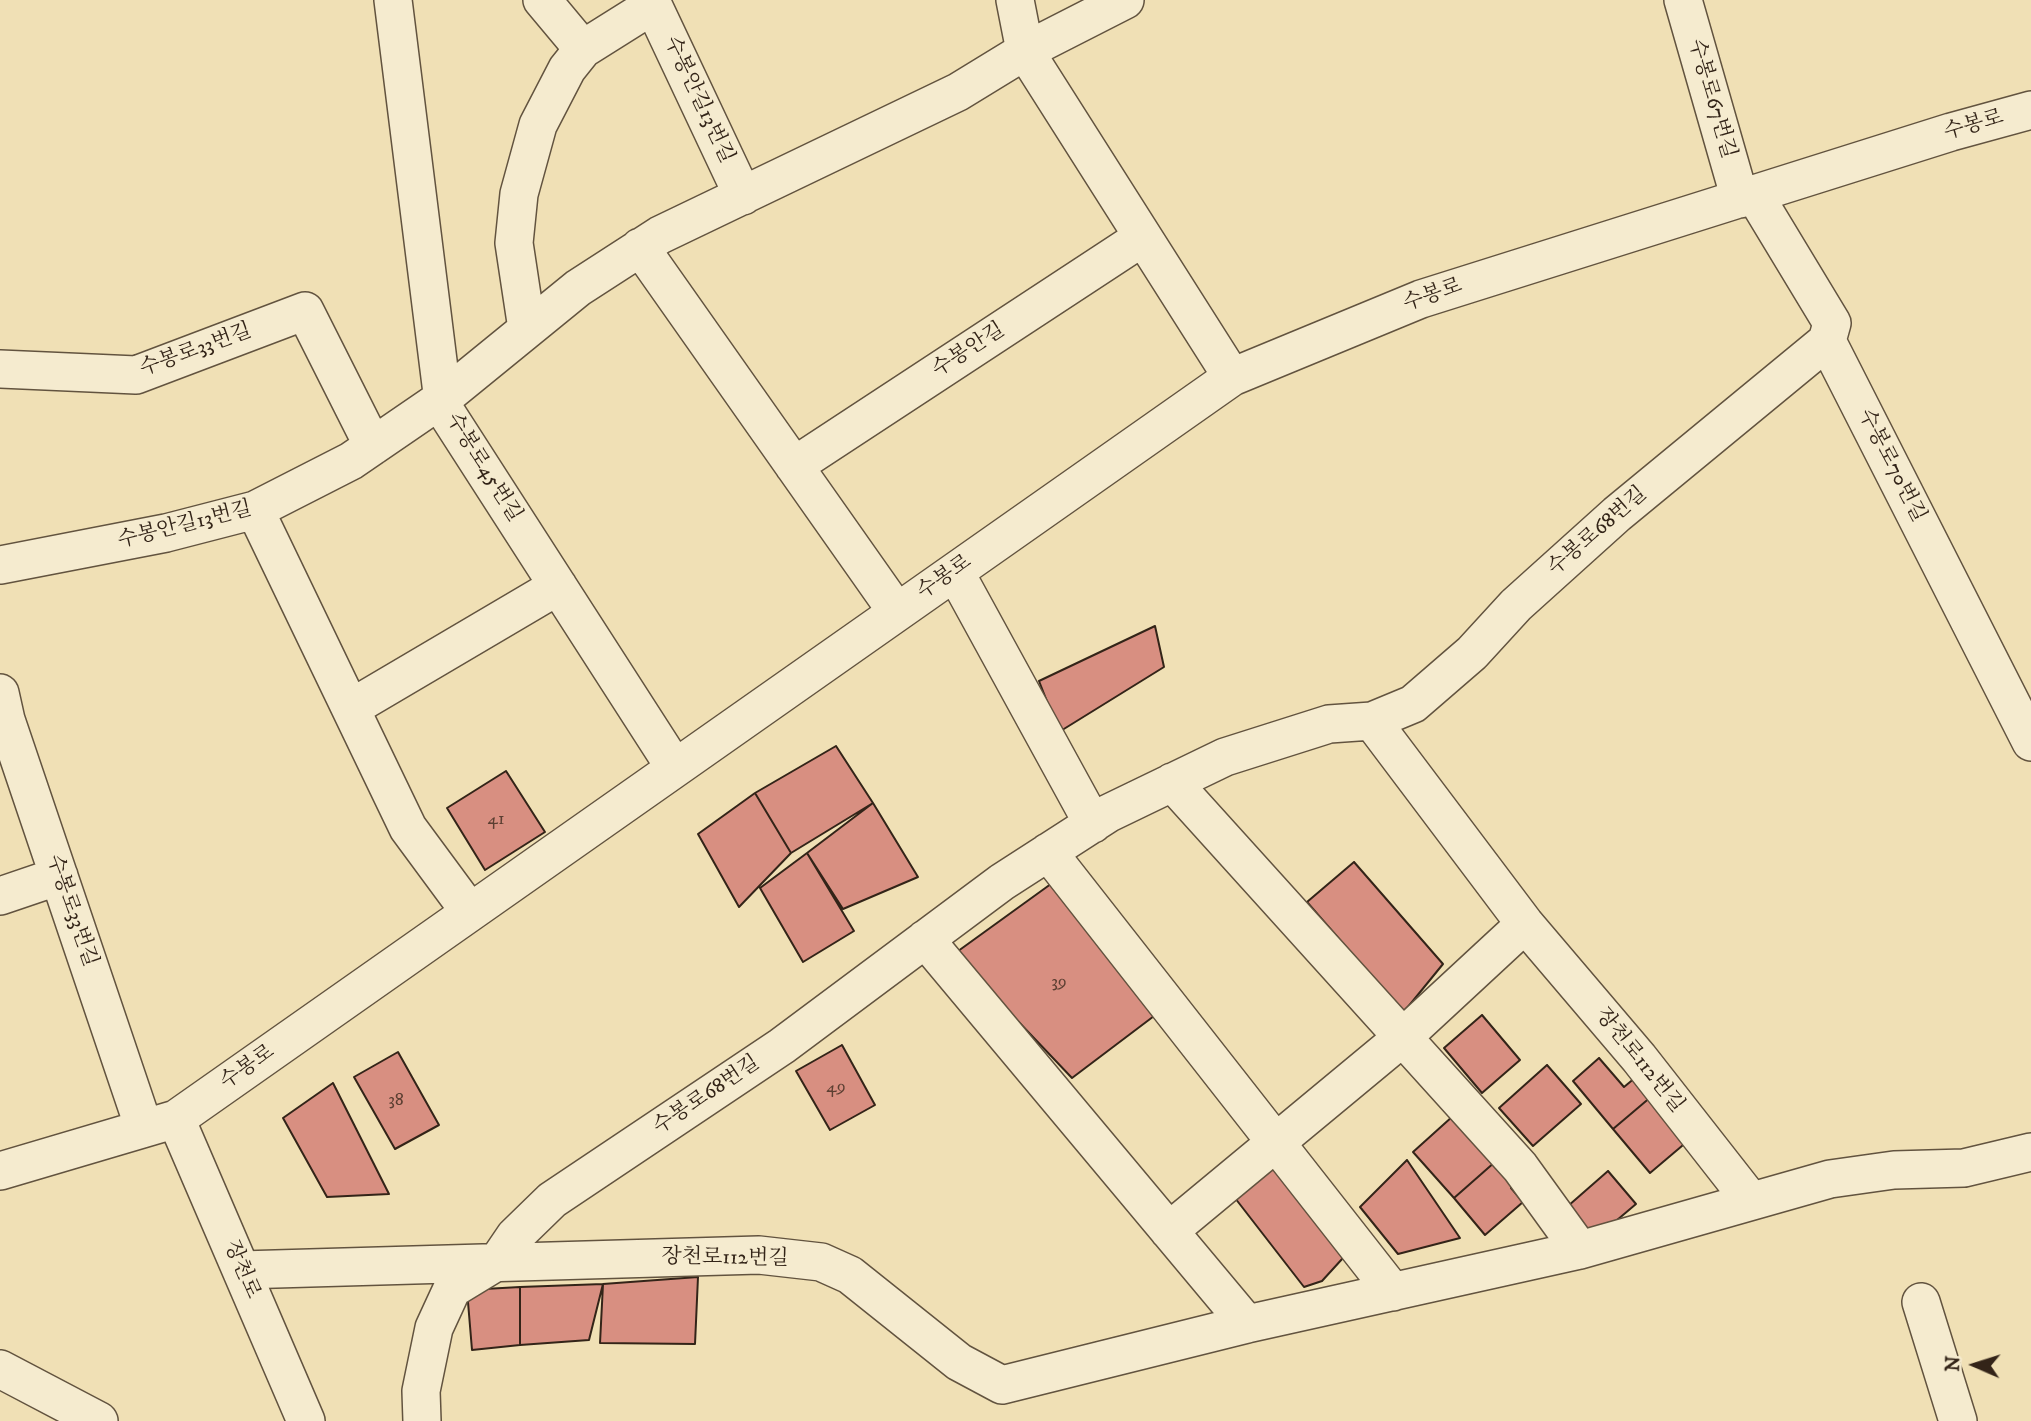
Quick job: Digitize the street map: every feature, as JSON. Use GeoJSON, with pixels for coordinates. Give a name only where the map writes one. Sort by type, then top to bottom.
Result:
{"type":"FeatureCollection","features":[{"type":"Feature","properties":{"kind":"street","name":"수봉로45번길"},"geometry":{"type":"LineString","coordinates":[[393,0],[444,409],[675,768]]}},
{"type":"Feature","properties":{"kind":"street"},"geometry":{"type":"LineString","coordinates":[[542,0],[583,49]]}},
{"type":"Feature","properties":{"kind":"street"},"geometry":{"type":"LineString","coordinates":[[1015,0],[1025,51],[1233,377]]}},
{"type":"Feature","properties":{"kind":"street","name":"수봉안길13번길"},"geometry":{"type":"LineString","coordinates":[[0,565],[166,533],[255,510],[351,461],[443,398],[578,288],[660,235],[958,92],[1025,51],[1125,0]]}},
{"type":"Feature","properties":{"kind":"street","name":"수봉로67번길"},"geometry":{"type":"LineString","coordinates":[[1683,0],[1747,196]]}},
{"type":"Feature","properties":{"kind":"street","name":"수봉안길13번길"},"geometry":{"type":"LineString","coordinates":[[527,329],[514,243],[519,194],[538,125],[567,69],[583,49],[653,5],[743,197]]}},
{"type":"Feature","properties":{"kind":"street","name":"수봉로"},"geometry":{"type":"LineString","coordinates":[[0,1171],[160,1124],[470,912],[1233,377],[1421,299],[1951,132],[2031,110]]}},
{"type":"Feature","properties":{"kind":"street","name":"수봉로70번길"},"geometry":{"type":"LineString","coordinates":[[1747,196],[1832,323],[1827,341],[2031,742]]}},
{"type":"Feature","properties":{"kind":"street","name":"수봉안길"},"geometry":{"type":"LineString","coordinates":[[794,466],[1143,237]]}},
{"type":"Feature","properties":{"kind":"street","name":"수봉로"},"geometry":{"type":"LineString","coordinates":[[640,247],[897,612]]}},
{"type":"Feature","properties":{"kind":"street","name":"수봉로33번길"},"geometry":{"type":"LineString","coordinates":[[0,369],[135,375],[305,311],[373,446]]}},
{"type":"Feature","properties":{"kind":"street","name":"수봉로68번길"},"geometry":{"type":"LineString","coordinates":[[498,1261],[515,1236],[552,1200],[782,1046],[1002,882],[1093,824],[1225,757],[1329,724],[1372,721],[1413,704],[1472,653],[1516,605],[1617,514],[1827,341]]}},
{"type":"Feature","properties":{"kind":"street"},"geometry":{"type":"LineString","coordinates":[[255,510],[408,828],[470,912]]}},
{"type":"Feature","properties":{"kind":"street"},"geometry":{"type":"LineString","coordinates":[[955,572],[1093,824]]}},
{"type":"Feature","properties":{"kind":"street"},"geometry":{"type":"LineString","coordinates":[[351,708],[558,586]]}},
{"type":"Feature","properties":{"kind":"street","name":"수봉로33번길"},"geometry":{"type":"LineString","coordinates":[[0,693],[59,876],[160,1124]]}},
{"type":"Feature","properties":{"kind":"street"},"geometry":{"type":"LineString","coordinates":[[1169,1231],[1403,1037],[1525,924],[1372,721]]}},
{"type":"Feature","properties":{"kind":"street"},"geometry":{"type":"LineString","coordinates":[[1172,782],[1520,1167],[1580,1250]]}},
{"type":"Feature","properties":{"kind":"street"},"geometry":{"type":"LineString","coordinates":[[1048,852],[1393,1292]]}},
{"type":"Feature","properties":{"kind":"street"},"geometry":{"type":"LineString","coordinates":[[0,896],[59,876]]}},
{"type":"Feature","properties":{"kind":"street","name":"장천로112번길"},"geometry":{"type":"LineString","coordinates":[[1525,924],[1639,1058],[1751,1201]]}},
{"type":"Feature","properties":{"kind":"street"},"geometry":{"type":"LineString","coordinates":[[925,939],[1247,1324]]}},
{"type":"Feature","properties":{"kind":"street","name":"장천로"},"geometry":{"type":"LineString","coordinates":[[160,1124],[241,1270],[306,1421]]}},
{"type":"Feature","properties":{"kind":"street","name":"장천로112번길"},"geometry":{"type":"LineString","coordinates":[[241,1270],[759,1255],[821,1262],[850,1275],[959,1362],[1002,1385],[1247,1324],[1580,1250],[1830,1180],[1894,1170],[1964,1168],[2031,1152]]}},
{"type":"Feature","properties":{"kind":"street"},"geometry":{"type":"LineString","coordinates":[[422,1421],[421,1391],[434,1328],[448,1298],[453,1289],[498,1261]]}},
{"type":"Feature","properties":{"kind":"street"},"geometry":{"type":"LineString","coordinates":[[1921,1302],[1958,1421]]}},
{"type":"Feature","properties":{"kind":"street"},"geometry":{"type":"LineString","coordinates":[[0,1369],[99,1421]]}},
{"type":"Feature","properties":{"kind":"building"},"geometry":{"type":"Polygon","coordinates":[[[1155,626],[1164,667],[1059,732],[1039,681],[1155,626]]]}},
{"type":"Feature","properties":{"kind":"building"},"geometry":{"type":"Polygon","coordinates":[[[836,746],[873,803],[791,853],[755,793],[836,746]]]}},
{"type":"Feature","properties":{"kind":"building"},"geometry":{"type":"Polygon","coordinates":[[[506,771],[545,832],[485,870],[447,808],[506,771]]]}},
{"type":"Feature","properties":{"kind":"building"},"geometry":{"type":"Polygon","coordinates":[[[755,793],[791,853],[739,907],[698,834],[755,793]]]}},
{"type":"Feature","properties":{"kind":"building"},"geometry":{"type":"Polygon","coordinates":[[[873,803],[918,877],[843,909],[807,853],[873,803]]]}},
{"type":"Feature","properties":{"kind":"building"},"geometry":{"type":"Polygon","coordinates":[[[807,853],[854,931],[803,962],[760,888],[807,853]]]}},
{"type":"Feature","properties":{"kind":"building"},"geometry":{"type":"Polygon","coordinates":[[[1354,862],[1443,964],[1403,1013],[1307,902],[1354,862]]]}},
{"type":"Feature","properties":{"kind":"building"},"geometry":{"type":"Polygon","coordinates":[[[1055,881],[1158,1013],[1072,1078],[954,954],[1055,881]]]}},
{"type":"Feature","properties":{"kind":"building"},"geometry":{"type":"Polygon","coordinates":[[[1482,1015],[1520,1060],[1482,1093],[1444,1048],[1482,1015]]]}},
{"type":"Feature","properties":{"kind":"building"},"geometry":{"type":"Polygon","coordinates":[[[842,1045],[875,1105],[830,1130],[796,1071],[842,1045]]]}},
{"type":"Feature","properties":{"kind":"building"},"geometry":{"type":"Polygon","coordinates":[[[398,1052],[439,1125],[395,1149],[354,1077],[398,1052]]]}},
{"type":"Feature","properties":{"kind":"building"},"geometry":{"type":"Polygon","coordinates":[[[1599,1058],[1624,1087],[1636,1077],[1652,1096],[1613,1129],[1573,1081],[1599,1058]]]}},
{"type":"Feature","properties":{"kind":"building"},"geometry":{"type":"Polygon","coordinates":[[[1547,1065],[1581,1104],[1533,1146],[1499,1108],[1547,1065]]]}},
{"type":"Feature","properties":{"kind":"building"},"geometry":{"type":"Polygon","coordinates":[[[333,1083],[389,1194],[327,1197],[283,1118],[333,1083]]]}},
{"type":"Feature","properties":{"kind":"building"},"geometry":{"type":"Polygon","coordinates":[[[1652,1096],[1689,1140],[1650,1173],[1613,1129],[1652,1096]]]}},
{"type":"Feature","properties":{"kind":"building"},"geometry":{"type":"Polygon","coordinates":[[[1453,1116],[1504,1154],[1454,1198],[1413,1152],[1453,1116]]]}},
{"type":"Feature","properties":{"kind":"building"},"geometry":{"type":"Polygon","coordinates":[[[1504,1154],[1514,1166],[1511,1188],[1523,1202],[1485,1235],[1454,1198],[1504,1154]]]}},
{"type":"Feature","properties":{"kind":"building"},"geometry":{"type":"Polygon","coordinates":[[[1284,1159],[1353,1247],[1322,1281],[1304,1287],[1235,1198],[1284,1159]]]}},
{"type":"Feature","properties":{"kind":"building"},"geometry":{"type":"Polygon","coordinates":[[[1407,1160],[1460,1238],[1398,1254],[1360,1207],[1407,1160]]]}},
{"type":"Feature","properties":{"kind":"building"},"geometry":{"type":"Polygon","coordinates":[[[1608,1171],[1636,1204],[1610,1226],[1584,1232],[1560,1213],[1608,1171]]]}},
{"type":"Feature","properties":{"kind":"building"},"geometry":{"type":"Polygon","coordinates":[[[698,1277],[695,1344],[600,1343],[603,1284],[698,1277]]]}},
{"type":"Feature","properties":{"kind":"building"},"geometry":{"type":"Polygon","coordinates":[[[603,1284],[589,1340],[520,1345],[520,1287],[603,1284]]]}},
{"type":"Feature","properties":{"kind":"building"},"geometry":{"type":"Polygon","coordinates":[[[520,1287],[520,1345],[472,1350],[467,1290],[520,1287]]]}}]}
